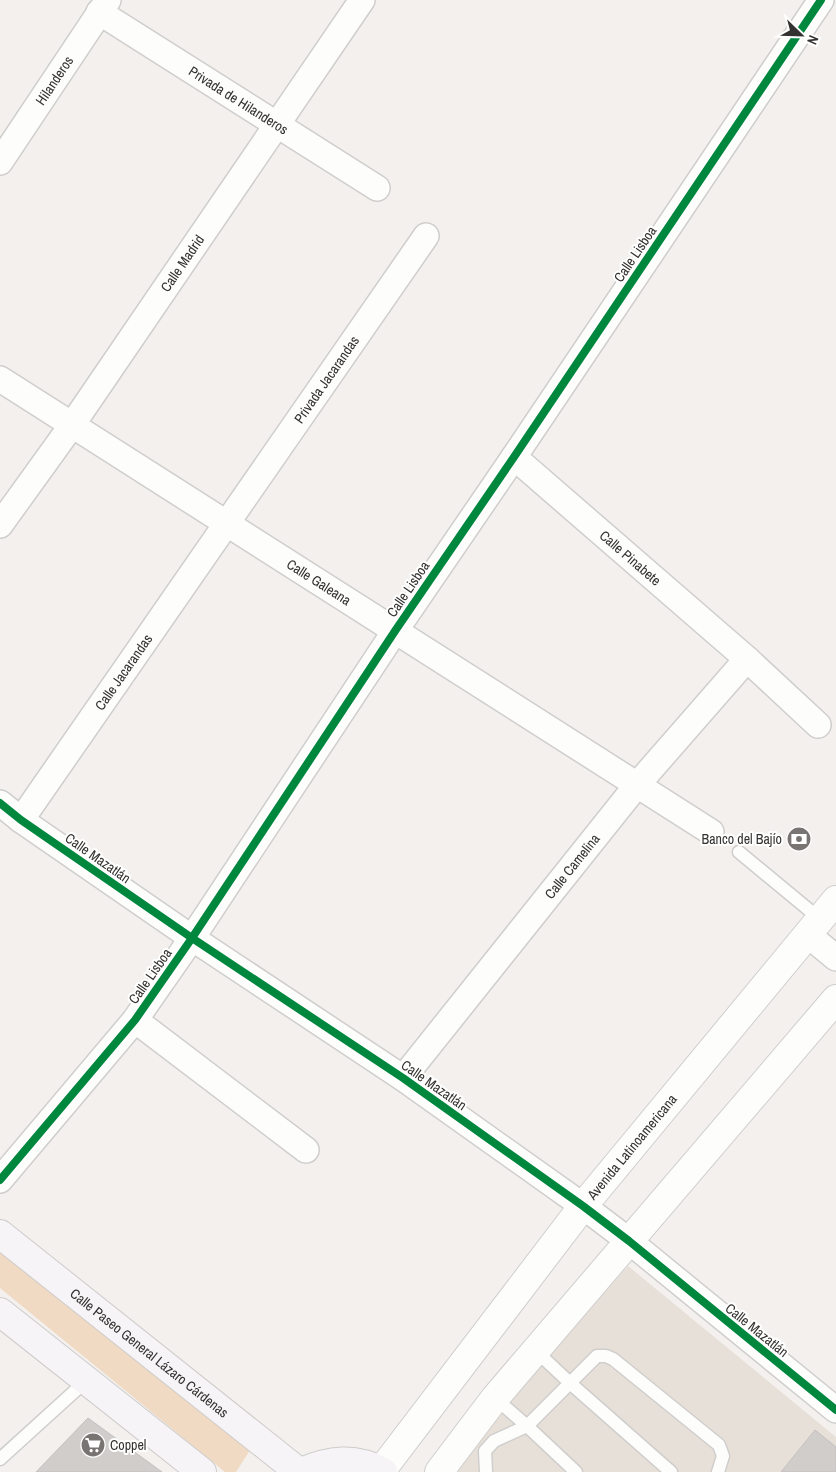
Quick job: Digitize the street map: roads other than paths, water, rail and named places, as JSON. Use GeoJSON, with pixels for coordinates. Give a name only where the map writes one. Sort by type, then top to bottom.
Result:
{"type":"FeatureCollection","features":[{"type":"Feature","properties":{"kind":"main road","name":"Avenida Latinoamericana"},"geometry":{"type":"LineString","coordinates":[[382,1471],[583,1206],[821,918]]}},
{"type":"Feature","properties":{"kind":"main road"},"geometry":{"type":"LineString","coordinates":[[439,1472],[495,1398],[836,998]]}},
{"type":"Feature","properties":{"kind":"main road","name":"Calle Paseo General Lázaro Cárdenas"},"geometry":{"type":"LineString","coordinates":[[0,1234],[300,1472]]}},
{"type":"Feature","properties":{"kind":"main road"},"geometry":{"type":"LineString","coordinates":[[0,1312],[202,1472]]}},
{"type":"Feature","properties":{"kind":"main road"},"geometry":{"type":"LineString","coordinates":[[300,1472],[319,1464],[340,1461],[361,1463],[382,1471]]}},
{"type":"Feature","properties":{"kind":"street","name":"Calle Madrid"},"geometry":{"type":"LineString","coordinates":[[0,524],[72,424],[362,0]]}},
{"type":"Feature","properties":{"kind":"street","name":"Calle Lisboa"},"geometry":{"type":"LineString","coordinates":[[0,1180],[135,1020],[192,938],[395,631],[820,0]]}},
{"type":"Feature","properties":{"kind":"street","name":"Privada de Hilanderos"},"geometry":{"type":"LineString","coordinates":[[104,6],[276,125],[377,188]]}},
{"type":"Feature","properties":{"kind":"street","name":"Hilanderos"},"geometry":{"type":"LineString","coordinates":[[0,162],[104,6]]}},
{"type":"Feature","properties":{"kind":"street","name":"Privada Jacarandas"},"geometry":{"type":"LineString","coordinates":[[226,522],[426,236]]}},
{"type":"Feature","properties":{"kind":"street","name":"Calle Galeana"},"geometry":{"type":"LineString","coordinates":[[0,379],[712,832]]}},
{"type":"Feature","properties":{"kind":"street","name":"Calle Pinabete"},"geometry":{"type":"LineString","coordinates":[[514,456],[746,659],[818,725]]}},
{"type":"Feature","properties":{"kind":"street","name":"Calle Jacarandas"},"geometry":{"type":"LineString","coordinates":[[21,820],[226,522]]}},
{"type":"Feature","properties":{"kind":"street","name":"Calle Camelina"},"geometry":{"type":"LineString","coordinates":[[403,1078],[637,785],[746,659]]}},
{"type":"Feature","properties":{"kind":"street","name":"Calle Mazatlán"},"geometry":{"type":"LineString","coordinates":[[0,803],[21,820],[192,938],[403,1078],[583,1206],[629,1241],[836,1410]]}},
{"type":"Feature","properties":{"kind":"street"},"geometry":{"type":"LineString","coordinates":[[821,918],[836,958]]}},
{"type":"Feature","properties":{"kind":"street"},"geometry":{"type":"LineString","coordinates":[[135,1020],[306,1150]]}},
{"type":"Feature","properties":{"kind":"lane"},"geometry":{"type":"LineString","coordinates":[[739,852],[821,918]]}},
{"type":"Feature","properties":{"kind":"lane"},"geometry":{"type":"LineString","coordinates":[[536,1351],[671,1472]]}},
{"type":"Feature","properties":{"kind":"lane"},"geometry":{"type":"LineString","coordinates":[[486,1472],[485,1451],[494,1441],[528,1426],[598,1356],[606,1356],[613,1359],[719,1445],[723,1456],[718,1472]]}},
{"type":"Feature","properties":{"kind":"lane"},"geometry":{"type":"LineString","coordinates":[[0,1459],[87,1380]]}},
{"type":"Feature","properties":{"kind":"lane"},"geometry":{"type":"LineString","coordinates":[[495,1398],[528,1426],[576,1472]]}},
{"type":"Feature","properties":{"kind":"place","name":"Banco del Bajío"},"geometry":{"type":"Point","coordinates":[799,839]}},
{"type":"Feature","properties":{"kind":"place","name":"Coppel"},"geometry":{"type":"Point","coordinates":[93,1445]}}]}
